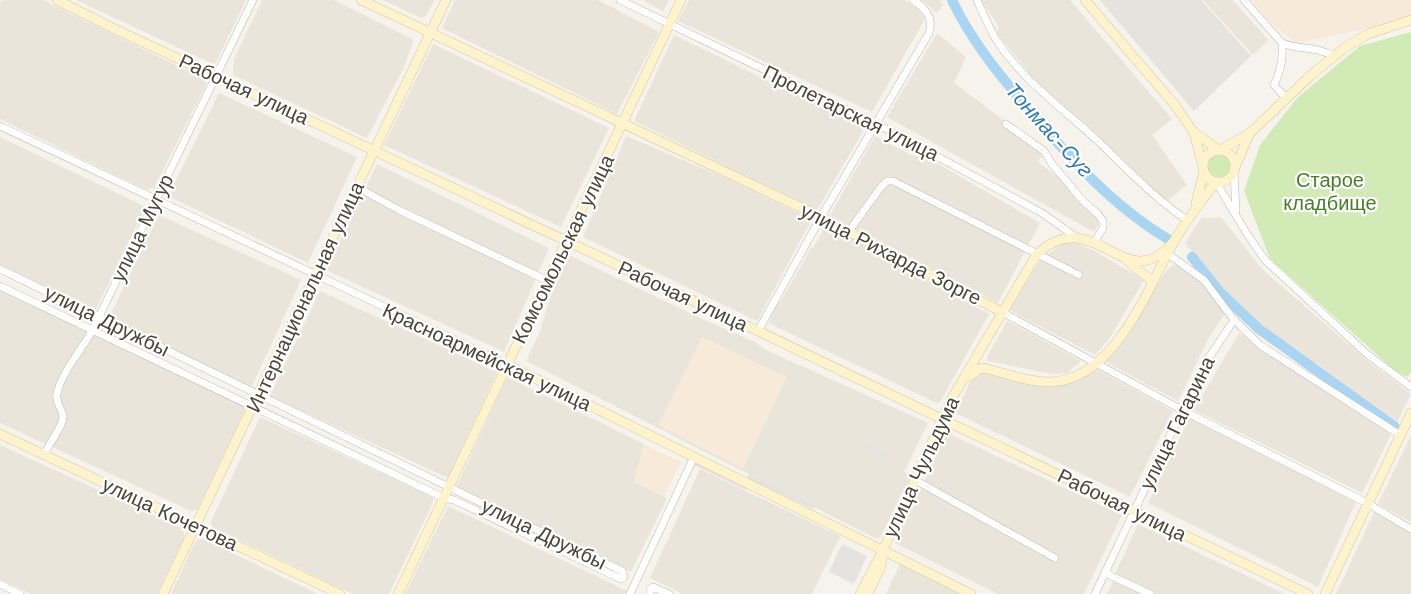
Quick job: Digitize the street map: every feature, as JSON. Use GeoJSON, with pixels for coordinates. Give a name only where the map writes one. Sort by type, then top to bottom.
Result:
{"type":"FeatureCollection","features":[{"type":"Feature","properties":{"kind":"main road","name":"Рабочая улица"},"geometry":{"type":"LineString","coordinates":[[57,0],[1308,594]]}},
{"type":"Feature","properties":{"kind":"main road","name":"улица Рихарда Зорге"},"geometry":{"type":"LineString","coordinates":[[361,0],[821,217],[1002,312]]}},
{"type":"Feature","properties":{"kind":"main road","name":"Интернациональная улица"},"geometry":{"type":"LineString","coordinates":[[163,594],[446,0]]}},
{"type":"Feature","properties":{"kind":"main road","name":"Комсомольская улица"},"geometry":{"type":"LineString","coordinates":[[398,594],[681,0]]}},
{"type":"Feature","properties":{"kind":"main road"},"geometry":{"type":"LineString","coordinates":[[1085,0],[1174,104],[1194,133],[1209,178],[1216,182],[1228,180],[1235,170],[1250,133]]}},
{"type":"Feature","properties":{"kind":"main road"},"geometry":{"type":"LineString","coordinates":[[1192,211],[1210,153],[1250,133],[1333,56],[1368,34],[1411,20]]}},
{"type":"Feature","properties":{"kind":"main road"},"geometry":{"type":"LineString","coordinates":[[1194,133],[1219,150],[1229,153],[1233,157],[1235,170]]}},
{"type":"Feature","properties":{"kind":"main road"},"geometry":{"type":"LineString","coordinates":[[978,356],[984,368],[1049,382],[1079,374],[1097,363],[1117,342],[1192,211],[1216,182]]}},
{"type":"Feature","properties":{"kind":"main road"},"geometry":{"type":"LineString","coordinates":[[1076,237],[1114,253],[1136,267],[1153,282]]}},
{"type":"Feature","properties":{"kind":"main road","name":"улица Чульдума"},"geometry":{"type":"LineString","coordinates":[[860,594],[883,550],[942,419],[1037,254],[1055,240],[1076,237]]}},
{"type":"Feature","properties":{"kind":"main road"},"geometry":{"type":"LineString","coordinates":[[1114,253],[1131,259],[1148,260],[1161,255],[1174,241]]}},
{"type":"Feature","properties":{"kind":"main road","name":"Красноармейская улица"},"geometry":{"type":"LineString","coordinates":[[508,365],[971,594]]}},
{"type":"Feature","properties":{"kind":"main road","name":"улица Чульдума"},"geometry":{"type":"LineString","coordinates":[[960,385],[972,373],[984,368]]}},
{"type":"Feature","properties":{"kind":"main road"},"geometry":{"type":"LineString","coordinates":[[1325,594],[1411,413]]}},
{"type":"Feature","properties":{"kind":"main road","name":"улица Кочетова"},"geometry":{"type":"LineString","coordinates":[[0,434],[340,594]]}},
{"type":"Feature","properties":{"kind":"main road","name":"улица Чульдума"},"geometry":{"type":"LineString","coordinates":[[868,594],[881,566],[883,550]]}},
{"type":"Feature","properties":{"kind":"street","name":"улица Мугур"},"geometry":{"type":"LineString","coordinates":[[44,454],[63,421],[63,414],[57,402],[57,393],[72,362],[92,331],[253,0]]}},
{"type":"Feature","properties":{"kind":"street","name":"Пролетарская улица"},"geometry":{"type":"LineString","coordinates":[[620,0],[876,123],[1042,213],[1076,237]]}},
{"type":"Feature","properties":{"kind":"street"},"geometry":{"type":"LineString","coordinates":[[758,331],[821,217],[929,33],[931,21],[925,10],[913,0]]}},
{"type":"Feature","properties":{"kind":"street"},"geometry":{"type":"LineString","coordinates":[[976,0],[998,41],[1024,73],[1143,186],[1187,220]]}},
{"type":"Feature","properties":{"kind":"street"},"geometry":{"type":"LineString","coordinates":[[1245,0],[1282,43],[1291,47],[1325,51],[1333,56]]}},
{"type":"Feature","properties":{"kind":"street"},"geometry":{"type":"LineString","coordinates":[[1282,43],[1283,58],[1274,85],[1286,99]]}},
{"type":"Feature","properties":{"kind":"street"},"geometry":{"type":"LineString","coordinates":[[1006,124],[1044,151],[1084,202],[1103,221],[1103,228],[1094,243]]}},
{"type":"Feature","properties":{"kind":"street","name":"Красноармейская улица"},"geometry":{"type":"LineString","coordinates":[[0,126],[508,365]]}},
{"type":"Feature","properties":{"kind":"street"},"geometry":{"type":"LineString","coordinates":[[1235,170],[1236,213]]}},
{"type":"Feature","properties":{"kind":"street"},"geometry":{"type":"LineString","coordinates":[[849,231],[881,187],[887,181],[893,181],[1079,275]]}},
{"type":"Feature","properties":{"kind":"street"},"geometry":{"type":"LineString","coordinates":[[1216,182],[1265,260],[1366,354],[1411,387]]}},
{"type":"Feature","properties":{"kind":"street"},"geometry":{"type":"LineString","coordinates":[[357,188],[548,281]]}},
{"type":"Feature","properties":{"kind":"street"},"geometry":{"type":"LineString","coordinates":[[1168,254],[1204,280],[1234,320],[1260,345],[1400,435]]}},
{"type":"Feature","properties":{"kind":"street","name":"улица Дружбы"},"geometry":{"type":"LineString","coordinates":[[0,269],[450,486],[458,493],[573,552],[617,578],[624,577],[622,571],[573,552],[454,500],[444,498],[330,446],[0,286]]}},
{"type":"Feature","properties":{"kind":"street","name":"улица Рихарда Зорге"},"geometry":{"type":"LineString","coordinates":[[1002,312],[1182,410],[1367,503],[1411,528]]}},
{"type":"Feature","properties":{"kind":"street","name":"улица Гагарина"},"geometry":{"type":"LineString","coordinates":[[1095,594],[1182,410],[1208,359],[1234,320]]}},
{"type":"Feature","properties":{"kind":"street"},"geometry":{"type":"LineString","coordinates":[[330,446],[336,432]]}},
{"type":"Feature","properties":{"kind":"street"},"geometry":{"type":"LineString","coordinates":[[630,594],[694,457]]}},
{"type":"Feature","properties":{"kind":"street"},"geometry":{"type":"LineString","coordinates":[[915,480],[1055,558]]}},
{"type":"Feature","properties":{"kind":"street"},"geometry":{"type":"LineString","coordinates":[[1105,573],[1150,594]]}},
{"type":"Feature","properties":{"kind":"street"},"geometry":{"type":"LineString","coordinates":[[0,584],[20,594]]}},
{"type":"Feature","properties":{"kind":"street"},"geometry":{"type":"LineString","coordinates":[[650,594],[650,589],[653,587],[669,594]]}},
{"type":"Feature","properties":{"kind":"shaded area"},"geometry":{"type":"Polygon","coordinates":[[[2,0],[43,0],[206,80],[206,85],[154,188],[146,190],[0,119],[0,3],[2,0]]]}},
{"type":"Feature","properties":{"kind":"shaded area"},"geometry":{"type":"Polygon","coordinates":[[[76,0],[246,0],[213,64],[76,0]]]}},
{"type":"Feature","properties":{"kind":"shaded area"},"geometry":{"type":"Polygon","coordinates":[[[262,0],[334,0],[414,40],[404,67],[367,138],[233,75],[234,59],[262,0]]]}},
{"type":"Feature","properties":{"kind":"shaded area"},"geometry":{"type":"Polygon","coordinates":[[[383,0],[435,0],[426,16],[421,18],[383,0]]]}},
{"type":"Feature","properties":{"kind":"shaded area"},"geometry":{"type":"Polygon","coordinates":[[[455,0],[598,0],[659,32],[617,114],[442,28],[455,0]]]}},
{"type":"Feature","properties":{"kind":"shaded area"},"geometry":{"type":"Polygon","coordinates":[[[642,0],[669,0],[663,11],[642,0]]]}},
{"type":"Feature","properties":{"kind":"shaded area"},"geometry":{"type":"Polygon","coordinates":[[[689,0],[904,0],[921,10],[925,19],[872,112],[678,21],[689,0]]]}},
{"type":"Feature","properties":{"kind":"shaded area"},"geometry":{"type":"Polygon","coordinates":[[[921,0],[940,0],[943,5],[937,13],[921,0]]]}},
{"type":"Feature","properties":{"kind":"shaded area"},"geometry":{"type":"Polygon","coordinates":[[[981,0],[1070,0],[1172,119],[1152,135],[1187,185],[1167,201],[1152,192],[1082,121],[1074,119],[1032,77],[997,33],[999,27],[981,0]]]}},
{"type":"Feature","properties":{"kind":"shaded area"},"geometry":{"type":"Polygon","coordinates":[[[1100,0],[1201,0],[1251,56],[1194,111],[1100,0]]]}},
{"type":"Feature","properties":{"kind":"shaded area"},"geometry":{"type":"Polygon","coordinates":[[[1203,0],[1233,0],[1268,40],[1253,55],[1203,0]]]}},
{"type":"Feature","properties":{"kind":"shaded area"},"geometry":{"type":"Polygon","coordinates":[[[1251,0],[1411,0],[1411,15],[1370,28],[1297,43],[1274,26],[1251,0]]]}},
{"type":"Feature","properties":{"kind":"shaded area"},"geometry":{"type":"Polygon","coordinates":[[[937,33],[966,57],[954,83],[1044,151],[1038,162],[1061,179],[1077,201],[1101,221],[1094,232],[887,117],[937,33]]]}},
{"type":"Feature","properties":{"kind":"shaded area"},"geometry":{"type":"Polygon","coordinates":[[[674,35],[865,128],[817,210],[634,121],[674,35]]]}},
{"type":"Feature","properties":{"kind":"shaded area"},"geometry":{"type":"Polygon","coordinates":[[[433,44],[609,128],[561,227],[384,145],[433,44]]]}},
{"type":"Feature","properties":{"kind":"shaded area"},"geometry":{"type":"Polygon","coordinates":[[[219,93],[357,157],[308,263],[168,196],[219,93]]]}},
{"type":"Feature","properties":{"kind":"shaded area"},"geometry":{"type":"Polygon","coordinates":[[[626,136],[723,177],[812,219],[757,321],[583,237],[626,136]]]}},
{"type":"Feature","properties":{"kind":"shaded area"},"geometry":{"type":"Polygon","coordinates":[[[875,136],[911,155],[928,158],[1040,223],[998,303],[830,215],[875,136]]]}},
{"type":"Feature","properties":{"kind":"shaded area"},"geometry":{"type":"Polygon","coordinates":[[[0,137],[146,207],[95,311],[0,266],[0,137]]]}},
{"type":"Feature","properties":{"kind":"shaded area"},"geometry":{"type":"Polygon","coordinates":[[[377,164],[549,248],[504,352],[326,270],[377,164]]]}},
{"type":"Feature","properties":{"kind":"shaded area"},"geometry":{"type":"Polygon","coordinates":[[[159,215],[301,280],[252,386],[108,320],[159,215]]]}},
{"type":"Feature","properties":{"kind":"shaded area"},"geometry":{"type":"Polygon","coordinates":[[[1221,217],[1262,269],[1369,362],[1411,394],[1397,422],[1362,399],[1316,363],[1311,366],[1266,330],[1222,288],[1185,243],[1201,218],[1221,217]]]}},
{"type":"Feature","properties":{"kind":"shaded area"},"geometry":{"type":"Polygon","coordinates":[[[826,225],[989,314],[939,404],[768,323],[778,302],[781,301],[826,225]]]}},
{"type":"Feature","properties":{"kind":"shaded area"},"geometry":{"type":"Polygon","coordinates":[[[1068,240],[1093,250],[1144,280],[1109,339],[1095,355],[1009,310],[1041,259],[1068,240]]]}},
{"type":"Feature","properties":{"kind":"shaded area"},"geometry":{"type":"Polygon","coordinates":[[[569,255],[755,342],[764,349],[928,423],[904,472],[911,475],[881,536],[877,539],[526,361],[569,255]]]}},
{"type":"Feature","properties":{"kind":"shaded area"},"geometry":{"type":"Polygon","coordinates":[[[1173,265],[1179,265],[1201,282],[1226,312],[1208,339],[1178,401],[1106,362],[1167,270],[1173,265]]]}},
{"type":"Feature","properties":{"kind":"shaded area"},"geometry":{"type":"Polygon","coordinates":[[[0,288],[243,405],[245,410],[197,510],[191,511],[0,423],[0,288]]]}},
{"type":"Feature","properties":{"kind":"shaded area"},"geometry":{"type":"Polygon","coordinates":[[[320,291],[497,372],[448,478],[270,396],[320,291]]]}},
{"type":"Feature","properties":{"kind":"shaded area"},"geometry":{"type":"Polygon","coordinates":[[[1007,321],[1081,361],[1067,373],[1052,374],[987,361],[1007,321]]]}},
{"type":"Feature","properties":{"kind":"shaded area"},"geometry":{"type":"Polygon","coordinates":[[[1239,333],[1391,434],[1362,493],[1194,410],[1239,333]]]}},
{"type":"Feature","properties":{"kind":"shaded area"},"geometry":{"type":"Polygon","coordinates":[[[702,337],[787,377],[743,469],[658,425],[702,337]]]}},
{"type":"Feature","properties":{"kind":"shaded area"},"geometry":{"type":"Polygon","coordinates":[[[1096,369],[1173,411],[1130,497],[955,413],[970,382],[980,371],[1051,387],[1068,383],[1096,369]]]}},
{"type":"Feature","properties":{"kind":"shaded area"},"geometry":{"type":"Polygon","coordinates":[[[507,377],[644,444],[634,482],[667,498],[631,572],[455,490],[507,377]]]}},
{"type":"Feature","properties":{"kind":"shaded area"},"geometry":{"type":"Polygon","coordinates":[[[260,417],[433,497],[433,502],[389,594],[353,594],[212,527],[211,522],[260,417]]]}},
{"type":"Feature","properties":{"kind":"shaded area"},"geometry":{"type":"Polygon","coordinates":[[[1190,417],[1356,502],[1318,587],[1148,503],[1190,417]]]}},
{"type":"Feature","properties":{"kind":"shaded area"},"geometry":{"type":"Polygon","coordinates":[[[947,433],[1122,515],[1084,594],[998,594],[895,543],[947,433]]]}},
{"type":"Feature","properties":{"kind":"shaded area"},"geometry":{"type":"Polygon","coordinates":[[[1411,435],[1411,522],[1378,504],[1411,435]]]}},
{"type":"Feature","properties":{"kind":"shaded area"},"geometry":{"type":"Polygon","coordinates":[[[864,442],[890,456],[888,461],[861,447],[864,442]]]}},
{"type":"Feature","properties":{"kind":"shaded area"},"geometry":{"type":"Polygon","coordinates":[[[0,445],[179,527],[184,532],[184,538],[157,594],[31,594],[0,579],[0,445]]]}},
{"type":"Feature","properties":{"kind":"shaded area"},"geometry":{"type":"Polygon","coordinates":[[[644,445],[681,462],[664,496],[634,482],[644,445]]]}},
{"type":"Feature","properties":{"kind":"shaded area"},"geometry":{"type":"Polygon","coordinates":[[[688,458],[748,487],[746,490],[686,461],[688,458]]]}},
{"type":"Feature","properties":{"kind":"shaded area"},"geometry":{"type":"Polygon","coordinates":[[[700,469],[840,536],[812,594],[683,594],[650,578],[700,469]]]}},
{"type":"Feature","properties":{"kind":"shaded area"},"geometry":{"type":"Polygon","coordinates":[[[749,474],[815,505],[813,509],[747,478],[749,474]]]}},
{"type":"Feature","properties":{"kind":"shaded area"},"geometry":{"type":"Polygon","coordinates":[[[448,506],[634,594],[405,594],[448,506]]]}},
{"type":"Feature","properties":{"kind":"shaded area"},"geometry":{"type":"Polygon","coordinates":[[[1374,512],[1411,532],[1411,594],[1336,594],[1374,512]]]}},
{"type":"Feature","properties":{"kind":"shaded area"},"geometry":{"type":"Polygon","coordinates":[[[1138,524],[1285,594],[1156,594],[1115,574],[1138,524]]]}},
{"type":"Feature","properties":{"kind":"shaded area"},"geometry":{"type":"Polygon","coordinates":[[[199,539],[318,594],[171,594],[195,542],[199,539]]]}},
{"type":"Feature","properties":{"kind":"shaded area"},"geometry":{"type":"Polygon","coordinates":[[[842,544],[867,556],[854,584],[829,572],[842,544]]]}},
{"type":"Feature","properties":{"kind":"shaded area"},"geometry":{"type":"Polygon","coordinates":[[[900,564],[964,594],[886,594],[900,564]]]}},
{"type":"Feature","properties":{"kind":"shaded area"},"geometry":{"type":"Polygon","coordinates":[[[1115,578],[1146,594],[1107,594],[1115,578]]]}},
{"type":"Feature","properties":{"kind":"green space","name":"Старое кладбище"},"geometry":{"type":"Polygon","coordinates":[[[1411,32],[1411,372],[1407,377],[1393,369],[1270,259],[1244,191],[1260,145],[1298,97],[1360,46],[1411,32]]]}},
{"type":"Feature","properties":{"kind":"green space"},"geometry":{"type":"Polygon","coordinates":[[[1219,155],[1227,158],[1230,166],[1227,174],[1219,177],[1211,174],[1208,166],[1211,158],[1219,155]]]}},
{"type":"Feature","properties":{"kind":"waterway","name":"Тонмас-Суг"},"geometry":{"type":"LineString","coordinates":[[952,0],[985,55],[1057,142],[1109,195],[1147,226],[1168,239]]}},
{"type":"Feature","properties":{"kind":"waterway","name":"Тонмас-Суг"},"geometry":{"type":"LineString","coordinates":[[1192,257],[1219,291],[1259,329],[1395,427]]}}]}
